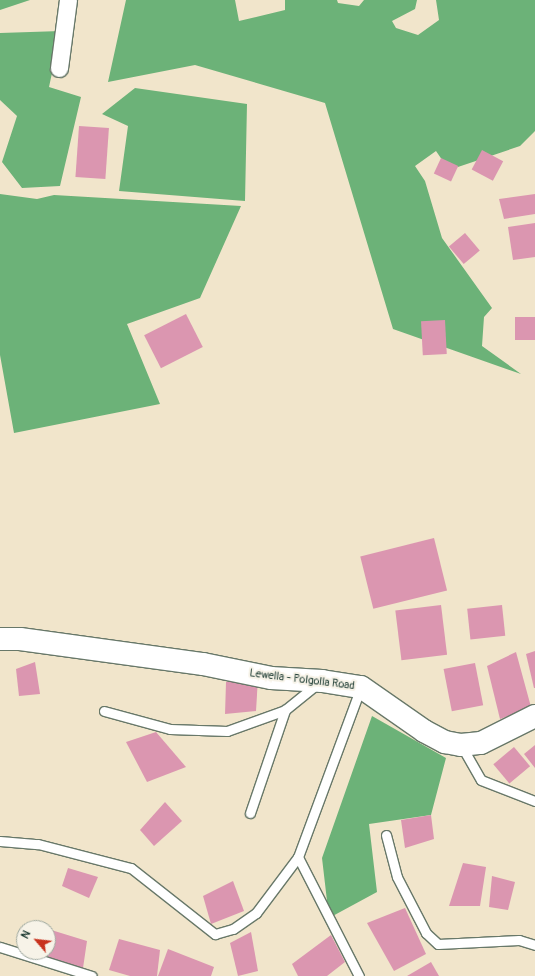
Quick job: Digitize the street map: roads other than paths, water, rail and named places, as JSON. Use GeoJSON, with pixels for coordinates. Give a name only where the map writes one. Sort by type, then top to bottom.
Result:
{"type":"FeatureCollection","features":[{"type":"Feature","properties":{"kind":"street"},"geometry":{"type":"LineString","coordinates":[[59,68],[68,0]]}},
{"type":"Feature","properties":{"kind":"street","name":"Lewella - Polgolla Road"},"geometry":{"type":"LineString","coordinates":[[0,639],[20,639],[202,664],[271,678],[322,681],[361,688],[424,731],[445,742],[461,745],[481,743],[535,716]]}},
{"type":"Feature","properties":{"kind":"lane"},"geometry":{"type":"LineString","coordinates":[[104,711],[170,729],[226,731],[285,710],[322,681]]}},
{"type":"Feature","properties":{"kind":"lane"},"geometry":{"type":"LineString","coordinates":[[0,841],[38,844],[131,868],[215,934],[233,928],[256,914],[298,857],[361,688]]}},
{"type":"Feature","properties":{"kind":"lane"},"geometry":{"type":"LineString","coordinates":[[250,814],[285,710]]}},
{"type":"Feature","properties":{"kind":"lane"},"geometry":{"type":"LineString","coordinates":[[461,745],[481,780],[535,801]]}},
{"type":"Feature","properties":{"kind":"lane"},"geometry":{"type":"LineString","coordinates":[[386,835],[397,877],[426,933],[438,944],[519,940],[535,945]]}},
{"type":"Feature","properties":{"kind":"lane"},"geometry":{"type":"LineString","coordinates":[[298,857],[359,976]]}},
{"type":"Feature","properties":{"kind":"lane"},"geometry":{"type":"LineString","coordinates":[[0,947],[92,976]]}}]}
